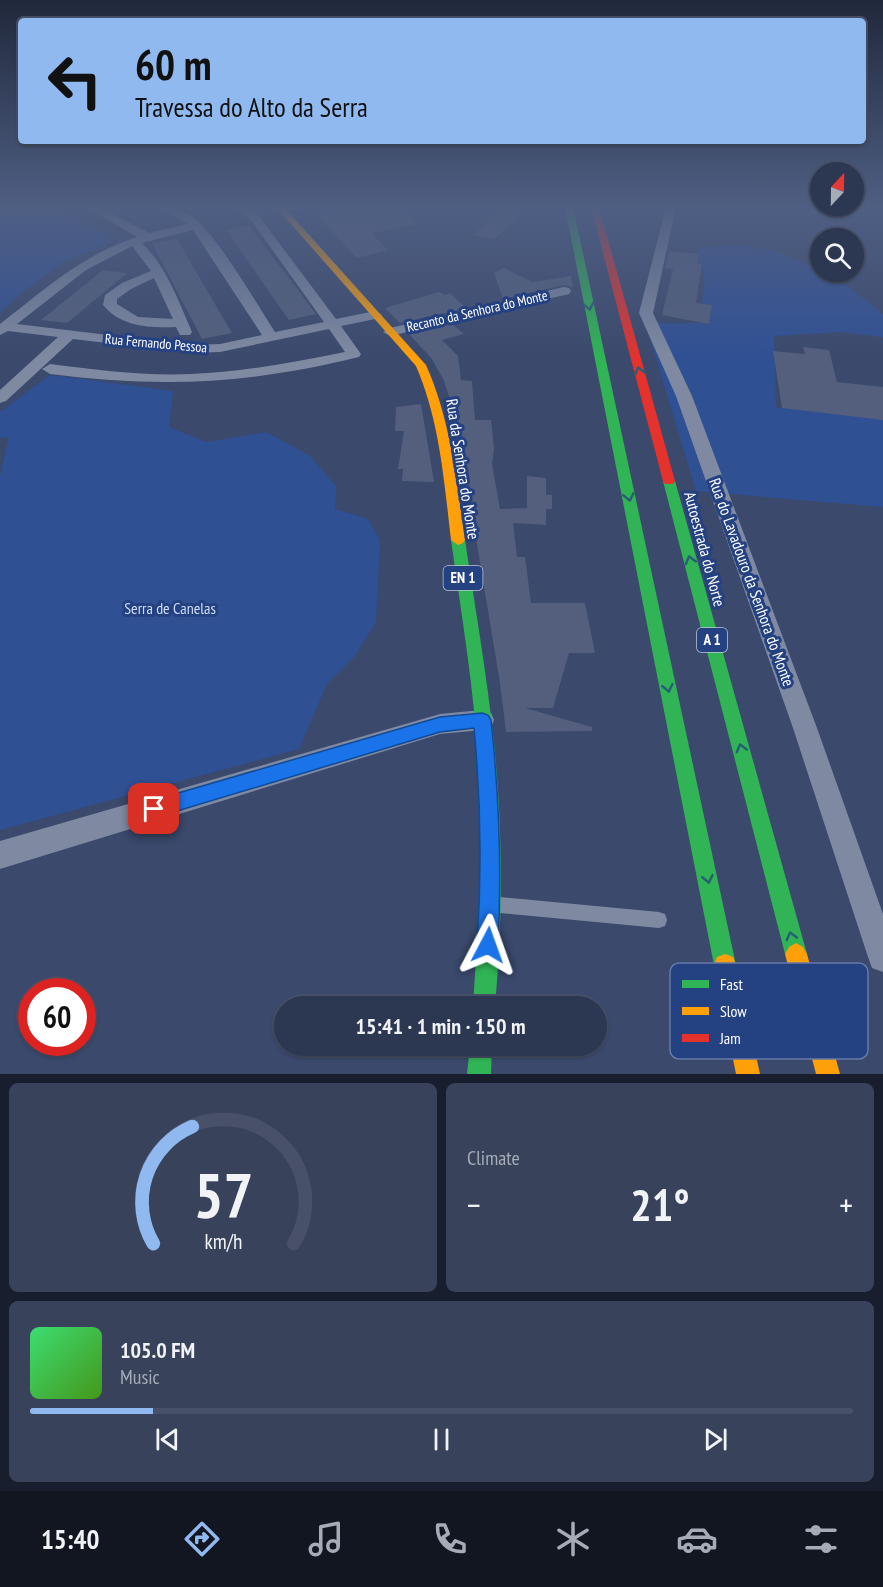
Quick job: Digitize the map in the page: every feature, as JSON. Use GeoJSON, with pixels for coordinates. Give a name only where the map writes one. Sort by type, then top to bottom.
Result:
{"type":"FeatureCollection","features":[{"type":"Feature","properties":{"kind":"main road","name":"Rua da Senhora do Monte"},"geometry":{"type":"LineString","coordinates":[[324,257],[421,365],[431,383],[439,416],[489,785],[490,904],[485,996]]}},
{"type":"Feature","properties":{"kind":"main road"},"geometry":{"type":"LineString","coordinates":[[579,257],[725,963]]}},
{"type":"Feature","properties":{"kind":"main road","name":"Autoestrada do Norte"},"geometry":{"type":"LineString","coordinates":[[608,257],[798,963]]}},
{"type":"Feature","properties":{"kind":"main road"},"geometry":{"type":"LineString","coordinates":[[479,1074],[480,1056]]}},
{"type":"Feature","properties":{"kind":"main road"},"geometry":{"type":"LineString","coordinates":[[745,1059],[748,1074]]}},
{"type":"Feature","properties":{"kind":"main road","name":"Autoestrada do Norte"},"geometry":{"type":"LineString","coordinates":[[824,1059],[828,1074]]}},
{"type":"Feature","properties":{"kind":"street"},"geometry":{"type":"LineString","coordinates":[[3,329],[81,268],[100,257]]}},
{"type":"Feature","properties":{"kind":"street"},"geometry":{"type":"LineString","coordinates":[[148,257],[181,323],[191,349]]}},
{"type":"Feature","properties":{"kind":"street"},"geometry":{"type":"LineString","coordinates":[[219,257],[271,338]]}},
{"type":"Feature","properties":{"kind":"street"},"geometry":{"type":"LineString","coordinates":[[50,369],[107,376],[167,379],[215,377],[296,367],[354,354],[284,257]]}},
{"type":"Feature","properties":{"kind":"street","name":"Rua do Lavadouro da Senhora do Monte"},"geometry":{"type":"LineString","coordinates":[[659,257],[646,313],[684,396],[805,729],[883,957]]}},
{"type":"Feature","properties":{"kind":"street"},"geometry":{"type":"LineString","coordinates":[[157,273],[136,280],[120,289],[110,298],[110,305],[117,314],[144,324],[181,323]]}},
{"type":"Feature","properties":{"kind":"street","name":"Recanto da Senhora do Monte"},"geometry":{"type":"LineString","coordinates":[[390,332],[564,291]]}},
{"type":"Feature","properties":{"kind":"street","name":"Rua Fernando Pessoa"},"geometry":{"type":"LineString","coordinates":[[3,329],[191,349],[220,348],[375,315]]}},
{"type":"Feature","properties":{"kind":"street"},"geometry":{"type":"LineString","coordinates":[[0,398],[69,335]]}},
{"type":"Feature","properties":{"kind":"street"},"geometry":{"type":"LineString","coordinates":[[13,385],[30,386],[86,337]]}},
{"type":"Feature","properties":{"kind":"street"},"geometry":{"type":"LineString","coordinates":[[0,855],[440,724],[482,720]]}},
{"type":"Feature","properties":{"kind":"lane"},"geometry":{"type":"LineString","coordinates":[[490,904],[659,920]]}},
{"type":"Feature","properties":{"kind":"green space"},"geometry":{"type":"Polygon","coordinates":[[[0,257],[75,257],[65,261],[20,294],[0,313],[0,257]]]}},
{"type":"Feature","properties":{"kind":"green space"},"geometry":{"type":"Polygon","coordinates":[[[699,257],[790,257],[810,266],[810,282],[842,282],[883,314],[883,337],[839,332],[774,336],[776,407],[883,419],[883,507],[696,491],[646,325],[699,323],[705,280],[699,257]]]}},
{"type":"Feature","properties":{"kind":"green space","name":"Serra de Canelas"},"geometry":{"type":"Polygon","coordinates":[[[50,375],[173,391],[169,427],[206,442],[267,432],[310,456],[336,486],[335,509],[368,519],[380,540],[376,622],[355,656],[327,684],[299,749],[0,830],[0,476],[9,437],[0,438],[0,412],[50,375]]]}},
{"type":"Feature","properties":{"kind":"building"},"geometry":{"type":"Polygon","coordinates":[[[159,257],[188,257],[232,333],[202,339],[159,257]]]}},
{"type":"Feature","properties":{"kind":"building"},"geometry":{"type":"Polygon","coordinates":[[[245,257],[273,257],[316,314],[289,320],[245,257]]]}},
{"type":"Feature","properties":{"kind":"building"},"geometry":{"type":"Polygon","coordinates":[[[668,257],[699,257],[698,264],[702,264],[696,303],[712,305],[709,324],[662,315],[673,269],[665,268],[668,257]]]}},
{"type":"Feature","properties":{"kind":"building"},"geometry":{"type":"Polygon","coordinates":[[[504,268],[533,282],[571,276],[573,287],[563,285],[503,299],[494,273],[504,268]]]}},
{"type":"Feature","properties":{"kind":"building"},"geometry":{"type":"Polygon","coordinates":[[[103,270],[127,273],[67,323],[41,320],[103,270]]]}},
{"type":"Feature","properties":{"kind":"building"},"geometry":{"type":"Polygon","coordinates":[[[439,292],[445,295],[450,293],[466,308],[400,323],[385,308],[439,292]]]}},
{"type":"Feature","properties":{"kind":"building"},"geometry":{"type":"Polygon","coordinates":[[[477,318],[452,324],[464,334],[442,340],[458,356],[461,380],[472,381],[475,420],[491,420],[494,449],[492,464],[500,509],[527,508],[527,476],[546,478],[546,495],[552,495],[552,509],[546,509],[546,525],[513,523],[517,557],[525,557],[531,603],[585,603],[595,653],[569,653],[553,708],[525,708],[592,727],[592,731],[506,732],[456,418],[444,381],[432,359],[409,334],[477,318]]]}},
{"type":"Feature","properties":{"kind":"building"},"geometry":{"type":"Polygon","coordinates":[[[803,347],[829,350],[837,382],[883,387],[883,420],[782,408],[773,351],[805,354],[803,347]]]}},
{"type":"Feature","properties":{"kind":"building"},"geometry":{"type":"Polygon","coordinates":[[[421,404],[434,482],[402,481],[403,469],[398,469],[404,431],[395,431],[396,407],[421,404]]]}},
{"type":"Feature","properties":{"kind":"traffic: fast"},"geometry":{"type":"LineString","coordinates":[[579,257],[725,963]]}},
{"type":"Feature","properties":{"kind":"traffic: fast"},"geometry":{"type":"LineString","coordinates":[[669,481],[796,954]]}},
{"type":"Feature","properties":{"kind":"traffic: fast"},"geometry":{"type":"LineString","coordinates":[[458,540],[478,675],[488,777],[491,835],[485,996]]}},
{"type":"Feature","properties":{"kind":"traffic: fast"},"geometry":{"type":"LineString","coordinates":[[479,1074],[480,1056]]}},
{"type":"Feature","properties":{"kind":"traffic: slow"},"geometry":{"type":"LineString","coordinates":[[325,257],[421,365],[437,407],[442,429],[458,540]]}},
{"type":"Feature","properties":{"kind":"traffic: slow"},"geometry":{"type":"LineString","coordinates":[[796,954],[798,963]]}},
{"type":"Feature","properties":{"kind":"traffic: slow"},"geometry":{"type":"LineString","coordinates":[[745,1059],[748,1074]]}},
{"type":"Feature","properties":{"kind":"traffic: slow"},"geometry":{"type":"LineString","coordinates":[[824,1059],[828,1074]]}},
{"type":"Feature","properties":{"kind":"traffic: jam"},"geometry":{"type":"LineString","coordinates":[[609,257],[669,481]]}},
{"type":"Feature","properties":{"kind":"route"},"geometry":{"type":"LineString","coordinates":[[154,809],[440,724],[482,720],[489,785],[491,886],[488,945]]}}]}
